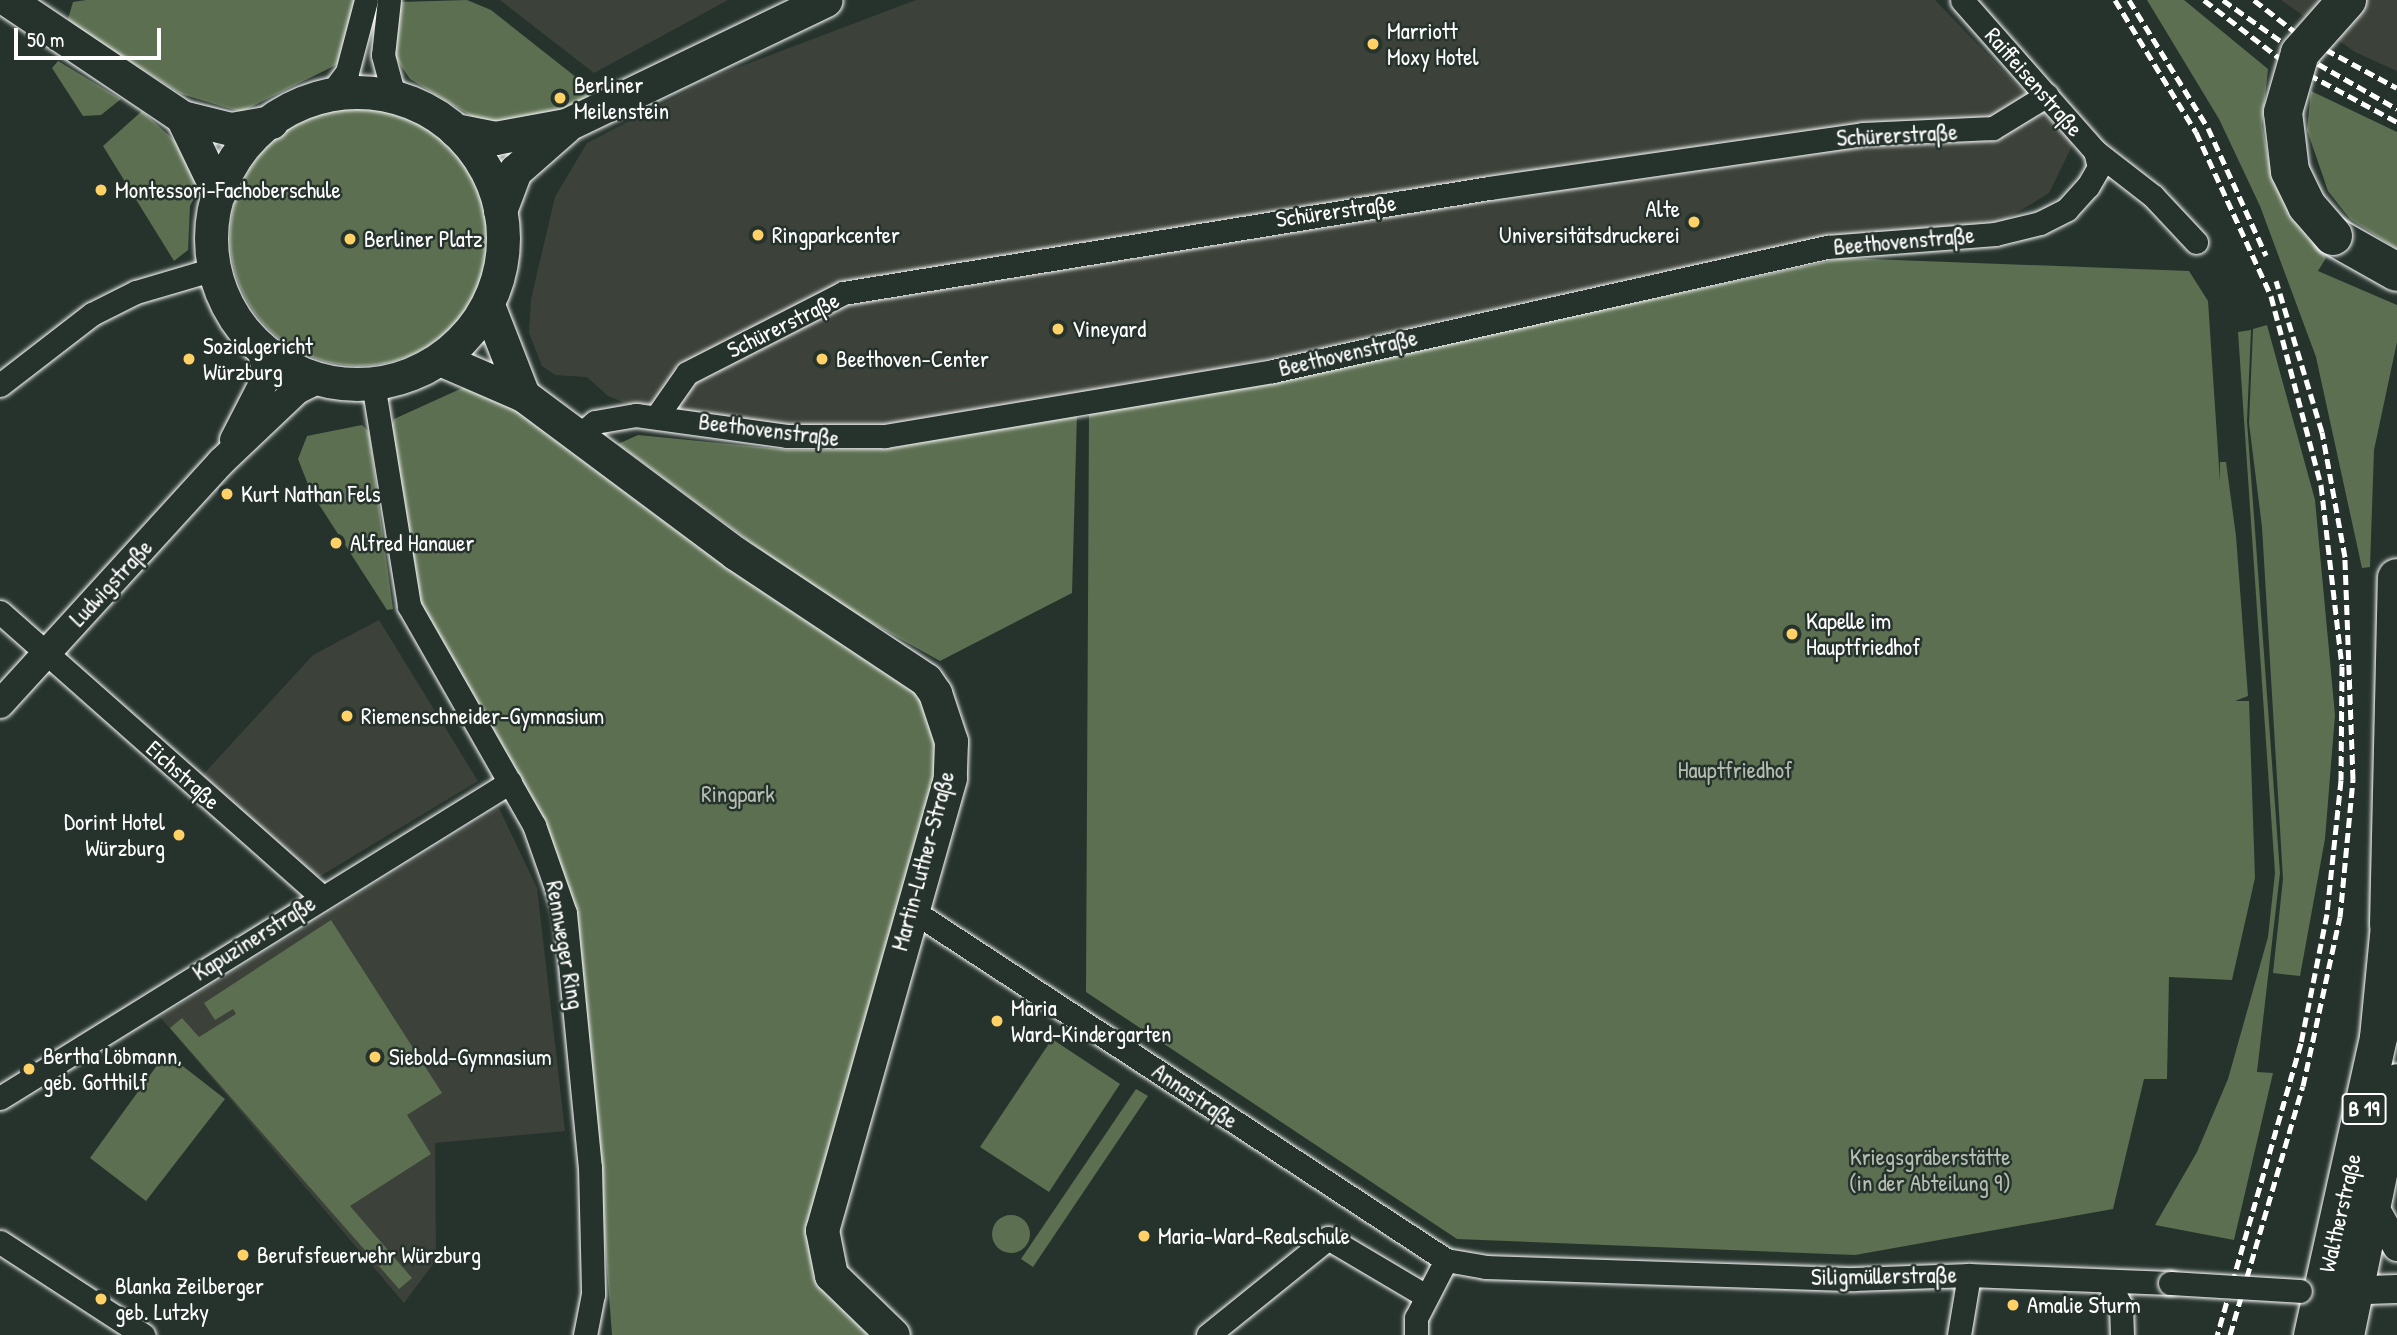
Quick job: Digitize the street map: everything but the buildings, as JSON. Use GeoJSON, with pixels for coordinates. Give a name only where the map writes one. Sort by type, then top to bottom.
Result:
{"type":"FeatureCollection","features":[{"type":"Feature","properties":{"kind":"highway"},"geometry":{"type":"LineString","coordinates":[[2347,0],[2300,53],[2283,112],[2294,180],[2333,236],[2397,272]]}},
{"type":"Feature","properties":{"kind":"highway","name":"B 19"},"geometry":{"type":"LineString","coordinates":[[2389,924],[2397,578]]}},
{"type":"Feature","properties":{"kind":"main road"},"geometry":{"type":"LineString","coordinates":[[455,130],[495,138],[566,125],[826,0]]}},
{"type":"Feature","properties":{"kind":"main road"},"geometry":{"type":"LineString","coordinates":[[19,4],[182,117],[231,129],[271,122],[332,92],[393,93],[421,103],[455,130],[487,173],[500,211],[503,251],[488,306],[463,340],[440,359],[373,383],[320,379],[261,346],[228,308],[214,269],[211,231],[219,194],[240,153],[271,122]]}},
{"type":"Feature","properties":{"kind":"main road"},"geometry":{"type":"LineString","coordinates":[[182,117],[219,194]]}},
{"type":"Feature","properties":{"kind":"main road"},"geometry":{"type":"LineString","coordinates":[[500,211],[516,171],[566,125]]}},
{"type":"Feature","properties":{"kind":"main road","name":"Martin-Luther-Straße"},"geometry":{"type":"LineString","coordinates":[[488,306],[523,395]]}},
{"type":"Feature","properties":{"kind":"main road","name":"Martin-Luther-Straße"},"geometry":{"type":"LineString","coordinates":[[440,359],[523,395],[576,438],[926,680],[951,741],[950,778],[910,909],[822,1230],[831,1275],[893,1335]]}},
{"type":"Feature","properties":{"kind":"main road","name":"Waltherstraße"},"geometry":{"type":"LineString","coordinates":[[2312,1335],[2325,1291],[2378,1037],[2389,924]]}},
{"type":"Feature","properties":{"kind":"main road","name":"Waltherstraße"},"geometry":{"type":"LineString","coordinates":[[2325,1291],[2374,1206],[2397,1082]]}},
{"type":"Feature","properties":{"kind":"main road","name":"Waltherstraße"},"geometry":{"type":"LineString","coordinates":[[2325,1291],[2345,1335]]}},
{"type":"Feature","properties":{"kind":"street"},"geometry":{"type":"LineString","coordinates":[[332,92],[347,72],[366,0]]}},
{"type":"Feature","properties":{"kind":"street"},"geometry":{"type":"LineString","coordinates":[[389,0],[383,55],[393,93]]}},
{"type":"Feature","properties":{"kind":"street","name":"Raiffeisenstraße"},"geometry":{"type":"LineString","coordinates":[[1962,0],[2047,95],[2097,159],[2153,197],[2196,242]]}},
{"type":"Feature","properties":{"kind":"street","name":"Schürerstraße"},"geometry":{"type":"LineString","coordinates":[[657,416],[687,373],[844,293],[1501,186],[1863,134],[1993,128],[2047,95]]}},
{"type":"Feature","properties":{"kind":"street","name":"Beethovenstraße"},"geometry":{"type":"LineString","coordinates":[[576,438],[618,416],[657,416],[852,440],[1169,390],[1827,247],[1995,234],[2067,209],[2097,159]]}},
{"type":"Feature","properties":{"kind":"street"},"geometry":{"type":"LineString","coordinates":[[0,385],[92,314],[136,292],[214,269]]}},
{"type":"Feature","properties":{"kind":"street","name":"Ludwigstraße"},"geometry":{"type":"LineString","coordinates":[[221,462],[267,376],[261,346]]}},
{"type":"Feature","properties":{"kind":"street","name":"Ludwigstraße"},"geometry":{"type":"LineString","coordinates":[[0,704],[221,462],[298,390],[320,379]]}},
{"type":"Feature","properties":{"kind":"street","name":"Rennweger Ring"},"geometry":{"type":"LineString","coordinates":[[373,383],[409,606],[510,782],[549,857],[565,913],[590,1167],[593,1294],[585,1335]]}},
{"type":"Feature","properties":{"kind":"street","name":"Eichstraße"},"geometry":{"type":"LineString","coordinates":[[0,612],[321,896]]}},
{"type":"Feature","properties":{"kind":"street","name":"Kapuzinerstraße"},"geometry":{"type":"LineString","coordinates":[[0,1098],[321,896],[510,782]]}},
{"type":"Feature","properties":{"kind":"street","name":"Annastraße"},"geometry":{"type":"LineString","coordinates":[[910,909],[1446,1260]]}},
{"type":"Feature","properties":{"kind":"street"},"geometry":{"type":"LineString","coordinates":[[2374,1206],[2397,1247]]}},
{"type":"Feature","properties":{"kind":"street"},"geometry":{"type":"LineString","coordinates":[[1208,1335],[1328,1238],[1426,1296]]}},
{"type":"Feature","properties":{"kind":"street"},"geometry":{"type":"LineString","coordinates":[[0,1242],[143,1335]]}},
{"type":"Feature","properties":{"kind":"street"},"geometry":{"type":"LineString","coordinates":[[1416,1335],[1426,1296],[1446,1260]]}},
{"type":"Feature","properties":{"kind":"street","name":"Siligmüllerstraße"},"geometry":{"type":"LineString","coordinates":[[1446,1260],[1485,1267],[1841,1279],[1969,1275],[2325,1291]]}},
{"type":"Feature","properties":{"kind":"street"},"geometry":{"type":"LineString","coordinates":[[1959,1335],[1969,1275]]}},
{"type":"Feature","properties":{"kind":"street"},"geometry":{"type":"LineString","coordinates":[[2108,1281],[2121,1306],[2122,1335]]}},
{"type":"Feature","properties":{"kind":"street"},"geometry":{"type":"LineString","coordinates":[[2325,1291],[2397,1289]]}},
{"type":"Feature","properties":{"kind":"shaded area"},"geometry":{"type":"Polygon","coordinates":[[[500,0],[728,0],[594,73],[500,0]]]}},
{"type":"Feature","properties":{"kind":"shaded area"},"geometry":{"type":"Polygon","coordinates":[[[916,0],[1935,0],[2073,144],[2049,193],[2003,221],[1806,240],[1138,387],[838,435],[657,416],[608,396],[587,377],[555,375],[542,366],[529,333],[531,299],[555,197],[587,143],[718,75],[916,0]]]}},
{"type":"Feature","properties":{"kind":"shaded area"},"geometry":{"type":"Polygon","coordinates":[[[2281,0],[2397,0],[2397,71],[2355,52],[2281,0]]]}},
{"type":"Feature","properties":{"kind":"shaded area","name":"Riemenschneider-Gymnasium"},"geometry":{"type":"Polygon","coordinates":[[[379,620],[478,781],[317,878],[200,778],[313,655],[379,620]]]}},
{"type":"Feature","properties":{"kind":"shaded area","name":"Siebold-Gymnasium"},"geometry":{"type":"Polygon","coordinates":[[[499,808],[537,888],[565,1131],[435,1143],[436,1260],[404,1303],[160,1017],[499,808]]]}},
{"type":"Feature","properties":{"kind":"green space"},"geometry":{"type":"Polygon","coordinates":[[[356,0],[338,64],[241,112],[181,94],[75,26],[68,19],[73,2],[356,0]]]}},
{"type":"Feature","properties":{"kind":"green space"},"geometry":{"type":"Polygon","coordinates":[[[467,0],[491,10],[586,85],[592,99],[548,118],[481,122],[410,79],[393,54],[400,2],[467,0]]]}},
{"type":"Feature","properties":{"kind":"green space"},"geometry":{"type":"Polygon","coordinates":[[[2147,0],[2184,0],[2268,69],[2262,125],[2272,178],[2326,258],[2318,271],[2397,305],[2397,342],[2374,450],[2370,567],[2362,568],[2316,357],[2260,206],[2219,119],[2147,0]]]}},
{"type":"Feature","properties":{"kind":"green space"},"geometry":{"type":"Polygon","coordinates":[[[58,61],[121,99],[101,115],[83,116],[52,68],[58,61]]]}},
{"type":"Feature","properties":{"kind":"green space"},"geometry":{"type":"Polygon","coordinates":[[[2311,91],[2397,132],[2397,249],[2350,219],[2328,191],[2307,130],[2311,91]]]}},
{"type":"Feature","properties":{"kind":"green space"},"geometry":{"type":"Polygon","coordinates":[[[359,108],[384,110],[420,123],[441,137],[459,155],[478,188],[486,212],[486,262],[473,298],[459,319],[441,337],[408,356],[384,364],[359,366],[334,364],[298,351],[277,337],[259,319],[240,286],[232,262],[230,237],[232,212],[245,176],[259,155],[277,137],[310,118],[334,110],[359,108]]]}},
{"type":"Feature","properties":{"kind":"green space"},"geometry":{"type":"Polygon","coordinates":[[[142,111],[183,148],[199,189],[190,206],[188,250],[174,261],[103,146],[142,111]]]}},
{"type":"Feature","properties":{"kind":"green space","name":"Hauptfriedhof"},"geometry":{"type":"Polygon","coordinates":[[[1843,258],[2189,271],[2208,301],[2220,482],[2220,462],[2226,462],[2236,536],[2248,696],[2235,701],[2249,701],[2255,878],[2232,980],[2169,977],[2167,1079],[2144,1079],[2113,1209],[1855,1255],[1457,1239],[1086,992],[1089,411],[1378,358],[1843,258]]]}},
{"type":"Feature","properties":{"kind":"green space"},"geometry":{"type":"Polygon","coordinates":[[[2267,325],[2315,500],[2335,715],[2325,839],[2300,976],[2273,973],[2283,879],[2262,527],[2249,423],[2253,329],[2267,325]]]}},
{"type":"Feature","properties":{"kind":"green space"},"geometry":{"type":"Polygon","coordinates":[[[2251,330],[2247,421],[2280,873],[2257,1072],[2273,1073],[2234,1240],[2155,1225],[2197,1152],[2228,1079],[2268,937],[2275,873],[2238,332],[2251,330]]]}},
{"type":"Feature","properties":{"kind":"green space","name":"Ringpark"},"geometry":{"type":"Polygon","coordinates":[[[469,385],[544,426],[906,681],[934,713],[940,753],[820,1229],[879,1335],[612,1335],[592,1072],[568,887],[543,820],[418,602],[389,432],[394,419],[469,385]]]}},
{"type":"Feature","properties":{"kind":"green space"},"geometry":{"type":"Polygon","coordinates":[[[1077,413],[1072,593],[940,661],[822,595],[618,444],[638,435],[790,450],[886,449],[1077,413]]]}},
{"type":"Feature","properties":{"kind":"green space"},"geometry":{"type":"Polygon","coordinates":[[[362,425],[369,432],[393,609],[387,610],[311,492],[298,459],[307,436],[362,425]]]}},
{"type":"Feature","properties":{"kind":"green space"},"geometry":{"type":"Polygon","coordinates":[[[331,920],[442,1093],[407,1115],[431,1154],[350,1206],[412,1278],[399,1289],[170,1028],[182,1018],[199,1037],[236,1014],[233,1009],[215,1020],[204,1003],[331,920]]]}},
{"type":"Feature","properties":{"kind":"green space"},"geometry":{"type":"Polygon","coordinates":[[[1052,1039],[1120,1084],[1049,1192],[980,1147],[1052,1039]]]}},
{"type":"Feature","properties":{"kind":"green space"},"geometry":{"type":"Polygon","coordinates":[[[166,1053],[225,1099],[146,1201],[90,1158],[166,1053]]]}},
{"type":"Feature","properties":{"kind":"green space"},"geometry":{"type":"Polygon","coordinates":[[[1136,1089],[1148,1096],[1033,1267],[1021,1259],[1136,1089]]]}},
{"type":"Feature","properties":{"kind":"green space"},"geometry":{"type":"Polygon","coordinates":[[[1011,1215],[1024,1221],[1030,1234],[1024,1247],[1011,1253],[998,1247],[992,1234],[998,1221],[1011,1215]]]}},
{"type":"Feature","properties":{"kind":"railway"},"geometry":{"type":"LineString","coordinates":[[2115,0],[2196,132],[2271,296],[2321,485],[2342,666],[2341,780],[2327,914],[2301,1043],[2217,1335]]}},
{"type":"Feature","properties":{"kind":"railway"},"geometry":{"type":"LineString","coordinates":[[2129,0],[2208,128],[2266,255]]}},
{"type":"Feature","properties":{"kind":"railway"},"geometry":{"type":"LineString","coordinates":[[2204,0],[2282,60],[2397,122]]}},
{"type":"Feature","properties":{"kind":"railway"},"geometry":{"type":"LineString","coordinates":[[2223,0],[2292,49],[2397,109]]}},
{"type":"Feature","properties":{"kind":"railway"},"geometry":{"type":"LineString","coordinates":[[2254,0],[2299,35],[2397,88]]}},
{"type":"Feature","properties":{"kind":"railway"},"geometry":{"type":"LineString","coordinates":[[2230,1335],[2303,1086],[2340,917],[2353,779],[2345,557],[2322,432],[2276,281]]}},
{"type":"Feature","properties":{"kind":"place","name":"Marriott Moxy Hotel"},"geometry":{"type":"Point","coordinates":[1373,44]}},
{"type":"Feature","properties":{"kind":"place","name":"Berliner Meilenstein"},"geometry":{"type":"Point","coordinates":[560,98]}},
{"type":"Feature","properties":{"kind":"place","name":"Montessori-Fachoberschule"},"geometry":{"type":"Point","coordinates":[101,190]}},
{"type":"Feature","properties":{"kind":"place","name":"Alte Universitätsdruckerei"},"geometry":{"type":"Point","coordinates":[1694,222]}},
{"type":"Feature","properties":{"kind":"place","name":"Ringparkcenter"},"geometry":{"type":"Point","coordinates":[758,235]}},
{"type":"Feature","properties":{"kind":"place","name":"Berliner Platz"},"geometry":{"type":"Point","coordinates":[350,239]}},
{"type":"Feature","properties":{"kind":"place","name":"Vineyard"},"geometry":{"type":"Point","coordinates":[1058,329]}},
{"type":"Feature","properties":{"kind":"place","name":"Sozialgericht Würzburg"},"geometry":{"type":"Point","coordinates":[189,359]}},
{"type":"Feature","properties":{"kind":"place","name":"Beethoven-Center"},"geometry":{"type":"Point","coordinates":[822,359]}},
{"type":"Feature","properties":{"kind":"place","name":"Kurt Nathan Fels"},"geometry":{"type":"Point","coordinates":[227,494]}},
{"type":"Feature","properties":{"kind":"place","name":"Alfred Hanauer"},"geometry":{"type":"Point","coordinates":[336,543]}},
{"type":"Feature","properties":{"kind":"place","name":"Kapelle im Hauptfriedhof"},"geometry":{"type":"Point","coordinates":[1792,634]}},
{"type":"Feature","properties":{"kind":"place","name":"Riemenschneider-Gymnasium"},"geometry":{"type":"Point","coordinates":[347,716]}},
{"type":"Feature","properties":{"kind":"place","name":"Dorint Hotel Würzburg"},"geometry":{"type":"Point","coordinates":[179,835]}},
{"type":"Feature","properties":{"kind":"place","name":"Maria Ward-Kindergarten"},"geometry":{"type":"Point","coordinates":[997,1021]}},
{"type":"Feature","properties":{"kind":"place","name":"Siebold-Gymnasium"},"geometry":{"type":"Point","coordinates":[375,1057]}},
{"type":"Feature","properties":{"kind":"place","name":"Bertha Löbmann, geb. Gotthilf"},"geometry":{"type":"Point","coordinates":[29,1069]}},
{"type":"Feature","properties":{"kind":"place","name":"Maria-Ward-Realschule"},"geometry":{"type":"Point","coordinates":[1144,1236]}},
{"type":"Feature","properties":{"kind":"place","name":"Berufsfeuerwehr Würzburg"},"geometry":{"type":"Point","coordinates":[243,1255]}},
{"type":"Feature","properties":{"kind":"place","name":"Blanka Zeilberger geb. Lutzky"},"geometry":{"type":"Point","coordinates":[101,1299]}},
{"type":"Feature","properties":{"kind":"place","name":"Amalie Sturm"},"geometry":{"type":"Point","coordinates":[2013,1305]}},
{"type":"Feature","properties":{"kind":"park label","name":"Kriegsgräberstätte (in der Abteilung 9)"},"geometry":{"type":"Point","coordinates":[1930,1170]}}]}
